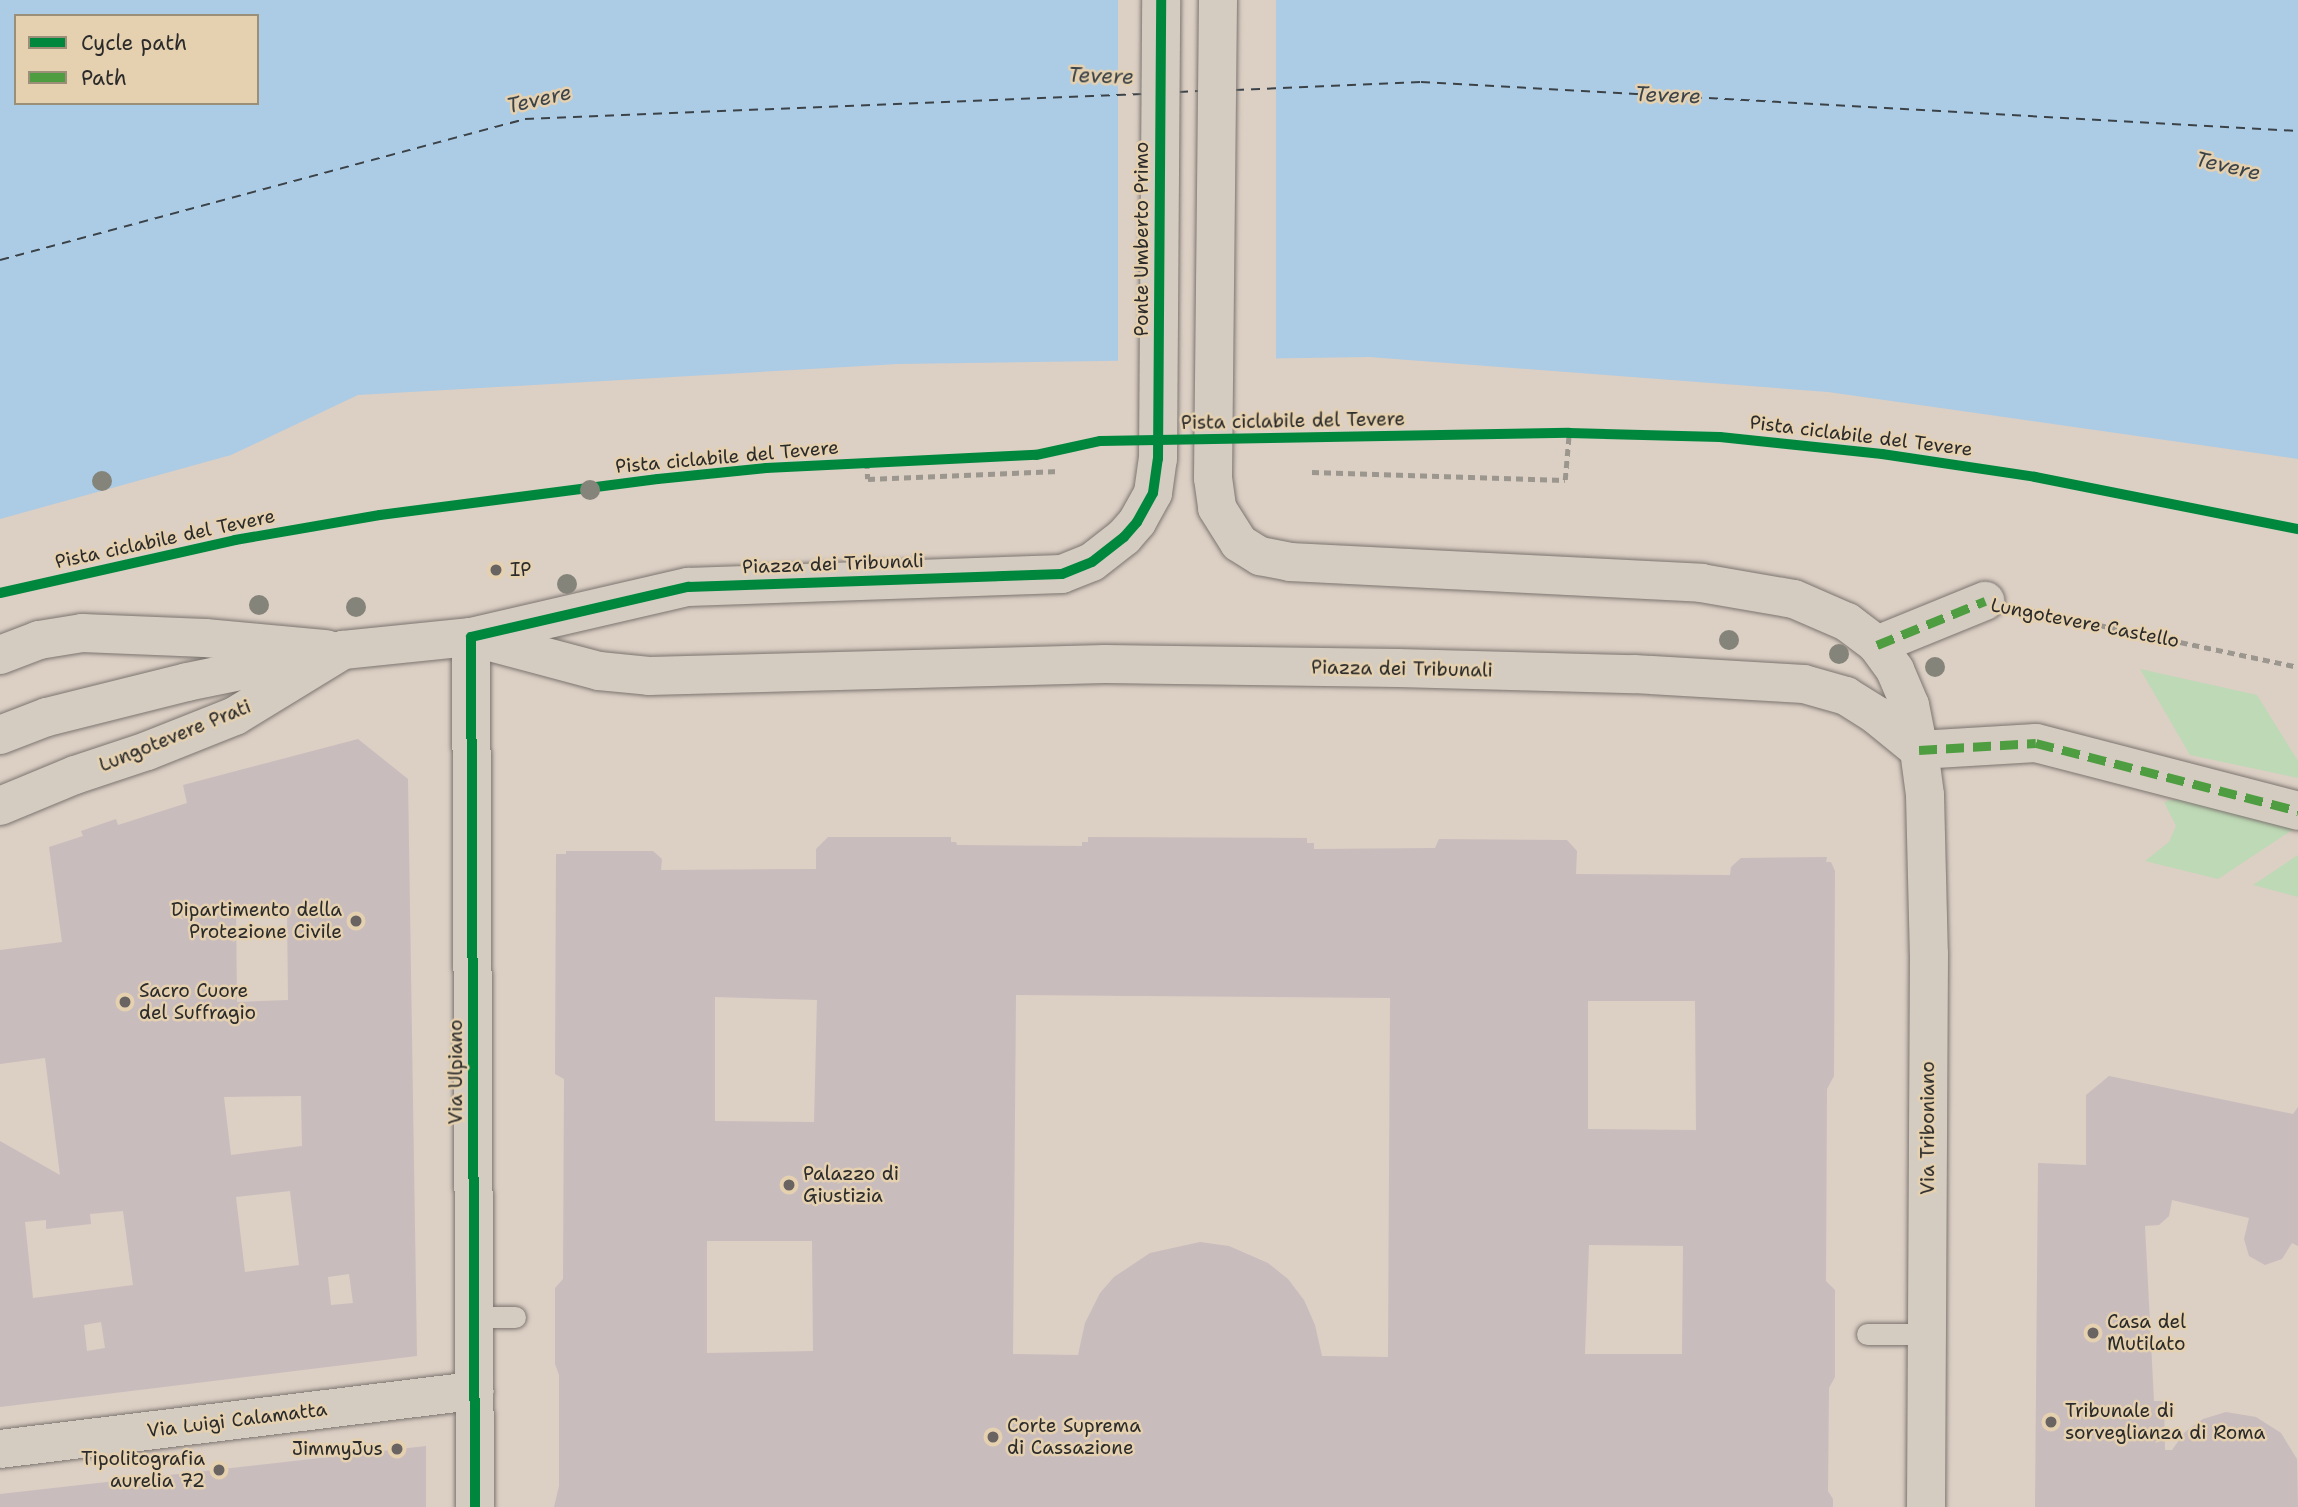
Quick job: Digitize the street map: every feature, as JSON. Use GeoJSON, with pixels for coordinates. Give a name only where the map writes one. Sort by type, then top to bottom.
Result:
{"type":"FeatureCollection","features":[{"type":"Feature","properties":{"kind":"street","name":"Ponte Umberto Primo"},"geometry":{"type":"LineString","coordinates":[[1157,469],[1161,0]]}},
{"type":"Feature","properties":{"kind":"street"},"geometry":{"type":"LineString","coordinates":[[1218,0],[1213,468],[1217,508],[1230,532],[1248,551],[1271,559],[1731,586],[1794,599],[1847,622],[1877,645],[1895,670],[1910,705],[1919,750],[2036,743],[2298,811]]}},
{"type":"Feature","properties":{"kind":"street","name":"Piazza dei Tribunali"},"geometry":{"type":"LineString","coordinates":[[471,637],[688,587],[1062,574],[1079,569],[1099,558],[1124,537],[1147,506],[1157,469]]}},
{"type":"Feature","properties":{"kind":"street","name":"Lungotevere Castello"},"geometry":{"type":"LineString","coordinates":[[1877,645],[1985,601]]}},
{"type":"Feature","properties":{"kind":"street","name":"Lungotevere Prati"},"geometry":{"type":"LineString","coordinates":[[0,655],[39,640],[82,633],[205,638],[343,650]]}},
{"type":"Feature","properties":{"kind":"street","name":"Piazza dei Tribunali"},"geometry":{"type":"LineString","coordinates":[[471,637],[599,671],[649,676],[1105,664],[1634,674],[1804,684],[1846,696],[1919,750]]}},
{"type":"Feature","properties":{"kind":"street","name":"Lungotevere Prati"},"geometry":{"type":"LineString","coordinates":[[0,735],[47,717],[114,699],[343,650],[471,637]]}},
{"type":"Feature","properties":{"kind":"street","name":"Via Ulpiano"},"geometry":{"type":"LineString","coordinates":[[471,637],[475,1507]]}},
{"type":"Feature","properties":{"kind":"street","name":"Lungotevere Prati"},"geometry":{"type":"LineString","coordinates":[[0,806],[75,775],[147,751],[235,716],[343,650]]}},
{"type":"Feature","properties":{"kind":"street","name":"Via Triboniano"},"geometry":{"type":"LineString","coordinates":[[1919,750],[1925,795],[1929,954],[1926,1507]]}},
{"type":"Feature","properties":{"kind":"street","name":"Via Luigi Calamatta"},"geometry":{"type":"LineString","coordinates":[[0,1449],[474,1391]]}},
{"type":"Feature","properties":{"kind":"lane"},"geometry":{"type":"LineString","coordinates":[[475,1317],[515,1317]]}},
{"type":"Feature","properties":{"kind":"lane"},"geometry":{"type":"LineString","coordinates":[[1867,1334],[1928,1334]]}},
{"type":"Feature","properties":{"kind":"path"},"geometry":{"type":"LineString","coordinates":[[1555,433],[1582,433]]}},
{"type":"Feature","properties":{"kind":"path"},"geometry":{"type":"LineString","coordinates":[[1312,472],[1565,480],[1569,433]]}},
{"type":"Feature","properties":{"kind":"path"},"geometry":{"type":"LineString","coordinates":[[867,462],[867,479],[1059,471]]}},
{"type":"Feature","properties":{"kind":"green space"},"geometry":{"type":"Polygon","coordinates":[[[2140,669],[2257,695],[2298,761],[2298,778],[2190,755],[2140,669]]]}},
{"type":"Feature","properties":{"kind":"green space"},"geometry":{"type":"Polygon","coordinates":[[[2180,798],[2298,826],[2218,879],[2145,861],[2169,842],[2176,826],[2164,802],[2180,798]]]}},
{"type":"Feature","properties":{"kind":"green space"},"geometry":{"type":"Polygon","coordinates":[[[2298,855],[2298,897],[2253,885],[2298,855]]]}},
{"type":"Feature","properties":{"kind":"water","name":"Tevere"},"geometry":{"type":"Polygon","coordinates":[[[0,0],[2298,0],[2298,459],[1828,392],[1369,357],[898,364],[358,395],[231,455],[0,519],[0,0]]]}},
{"type":"Feature","properties":{"kind":"pier"},"geometry":{"type":"Polygon","coordinates":[[[1118,0],[1276,0],[1276,364],[1118,364],[1118,0]]]}},
{"type":"Feature","properties":{"kind":"building"},"geometry":{"type":"Polygon","coordinates":[[[358,739],[408,779],[417,1356],[0,1407],[0,1141],[60,1175],[45,1058],[0,1064],[0,950],[62,942],[49,847],[83,836],[81,831],[116,819],[118,825],[187,803],[183,785],[358,739]],[[287,908],[236,909],[237,1002],[288,1000],[287,908]],[[301,1096],[224,1097],[231,1155],[302,1146],[301,1096]],[[290,1191],[236,1197],[245,1272],[299,1265],[290,1191]],[[123,1211],[90,1214],[91,1224],[46,1229],[46,1220],[25,1222],[33,1298],[133,1285],[123,1211]],[[349,1274],[328,1277],[331,1305],[353,1303],[349,1274]],[[101,1322],[84,1325],[87,1351],[105,1348],[101,1322]]]}},
{"type":"Feature","properties":{"kind":"building","name":"Palazzo di Giustizia"},"geometry":{"type":"Polygon","coordinates":[[[828,837],[951,837],[951,842],[956,842],[957,845],[1082,846],[1082,842],[1088,842],[1088,837],[1307,838],[1307,843],[1314,843],[1314,849],[1435,848],[1439,839],[1567,840],[1577,851],[1576,874],[1730,875],[1731,867],[1741,858],[1827,857],[1826,862],[1831,862],[1835,871],[1834,1076],[1827,1089],[1826,1281],[1835,1290],[1835,1377],[1829,1388],[1828,1491],[1833,1499],[1833,1507],[554,1507],[559,1486],[559,1375],[555,1364],[555,1288],[563,1279],[564,1079],[555,1074],[556,854],[566,854],[566,851],[653,851],[662,859],[661,870],[816,869],[816,849],[828,837]],[[1016,995],[1013,1354],[1078,1355],[1085,1323],[1100,1293],[1114,1277],[1150,1253],[1200,1242],[1229,1246],[1268,1263],[1288,1279],[1304,1300],[1315,1325],[1322,1356],[1388,1357],[1390,998],[1016,995]],[[715,997],[715,1121],[814,1122],[817,1000],[715,997]],[[1588,1001],[1588,1129],[1696,1130],[1695,1001],[1588,1001]],[[707,1241],[707,1353],[813,1351],[812,1241],[707,1241]],[[1589,1245],[1585,1354],[1682,1354],[1683,1246],[1589,1245]]]}},
{"type":"Feature","properties":{"kind":"building","name":"Casa del Mutilato"},"geometry":{"type":"Polygon","coordinates":[[[2109,1076],[2293,1114],[2298,1107],[2298,1246],[2292,1243],[2282,1259],[2265,1265],[2249,1256],[2244,1239],[2249,1218],[2172,1200],[2169,1216],[2159,1225],[2145,1226],[2154,1401],[2164,1401],[2165,1450],[2172,1450],[2185,1432],[2203,1419],[2226,1412],[2256,1417],[2281,1433],[2297,1459],[2298,1507],[2035,1507],[2038,1163],[2086,1165],[2086,1095],[2109,1076]]]}},
{"type":"Feature","properties":{"kind":"building"},"geometry":{"type":"Polygon","coordinates":[[[426,1446],[426,1507],[0,1507],[0,1494],[426,1446]]]}},
{"type":"Feature","properties":{"kind":"ferry route"},"geometry":{"type":"LineString","coordinates":[[1235,90],[1421,82],[2298,131]]}},
{"type":"Feature","properties":{"kind":"ferry route"},"geometry":{"type":"LineString","coordinates":[[1179,92],[1198,91]]}},
{"type":"Feature","properties":{"kind":"ferry route"},"geometry":{"type":"LineString","coordinates":[[0,260],[525,119],[1142,94]]}},
{"type":"Feature","properties":{"kind":"marked path"},"geometry":{"type":"LineString","coordinates":[[1877,645],[1985,601]]}},
{"type":"Feature","properties":{"kind":"marked path"},"geometry":{"type":"LineString","coordinates":[[1919,750],[2036,743],[2298,811]]}},
{"type":"Feature","properties":{"kind":"cycle path"},"geometry":{"type":"LineString","coordinates":[[475,1507],[471,637],[688,587],[1062,574],[1092,562],[1124,537],[1137,522],[1153,493],[1158,459],[1161,0]]}},
{"type":"Feature","properties":{"kind":"cycle path","name":"Pista ciclabile del Tevere"},"geometry":{"type":"LineString","coordinates":[[0,593],[235,540],[380,515],[658,479],[766,468],[1036,455],[1100,441],[1569,433],[1720,437],[1882,454],[2035,477],[2298,529]]}},
{"type":"Feature","properties":{"kind":"place","name":"IP"},"geometry":{"type":"Point","coordinates":[496,570]}},
{"type":"Feature","properties":{"kind":"place","name":"Dipartimento della Protezione Civile"},"geometry":{"type":"Point","coordinates":[356,921]}},
{"type":"Feature","properties":{"kind":"place","name":"Sacro Cuore del Suffragio"},"geometry":{"type":"Point","coordinates":[125,1002]}},
{"type":"Feature","properties":{"kind":"place","name":"Palazzo di Giustizia"},"geometry":{"type":"Point","coordinates":[789,1185]}},
{"type":"Feature","properties":{"kind":"place","name":"Casa del Mutilato"},"geometry":{"type":"Point","coordinates":[2093,1333]}},
{"type":"Feature","properties":{"kind":"place","name":"Tribunale di sorveglianza di Roma"},"geometry":{"type":"Point","coordinates":[2051,1422]}},
{"type":"Feature","properties":{"kind":"place","name":"Corte Suprema di Cassazione"},"geometry":{"type":"Point","coordinates":[993,1437]}},
{"type":"Feature","properties":{"kind":"place","name":"JimmyJus"},"geometry":{"type":"Point","coordinates":[397,1449]}},
{"type":"Feature","properties":{"kind":"place","name":"Tipolitografia aurelia 72"},"geometry":{"type":"Point","coordinates":[219,1470]}}]}
